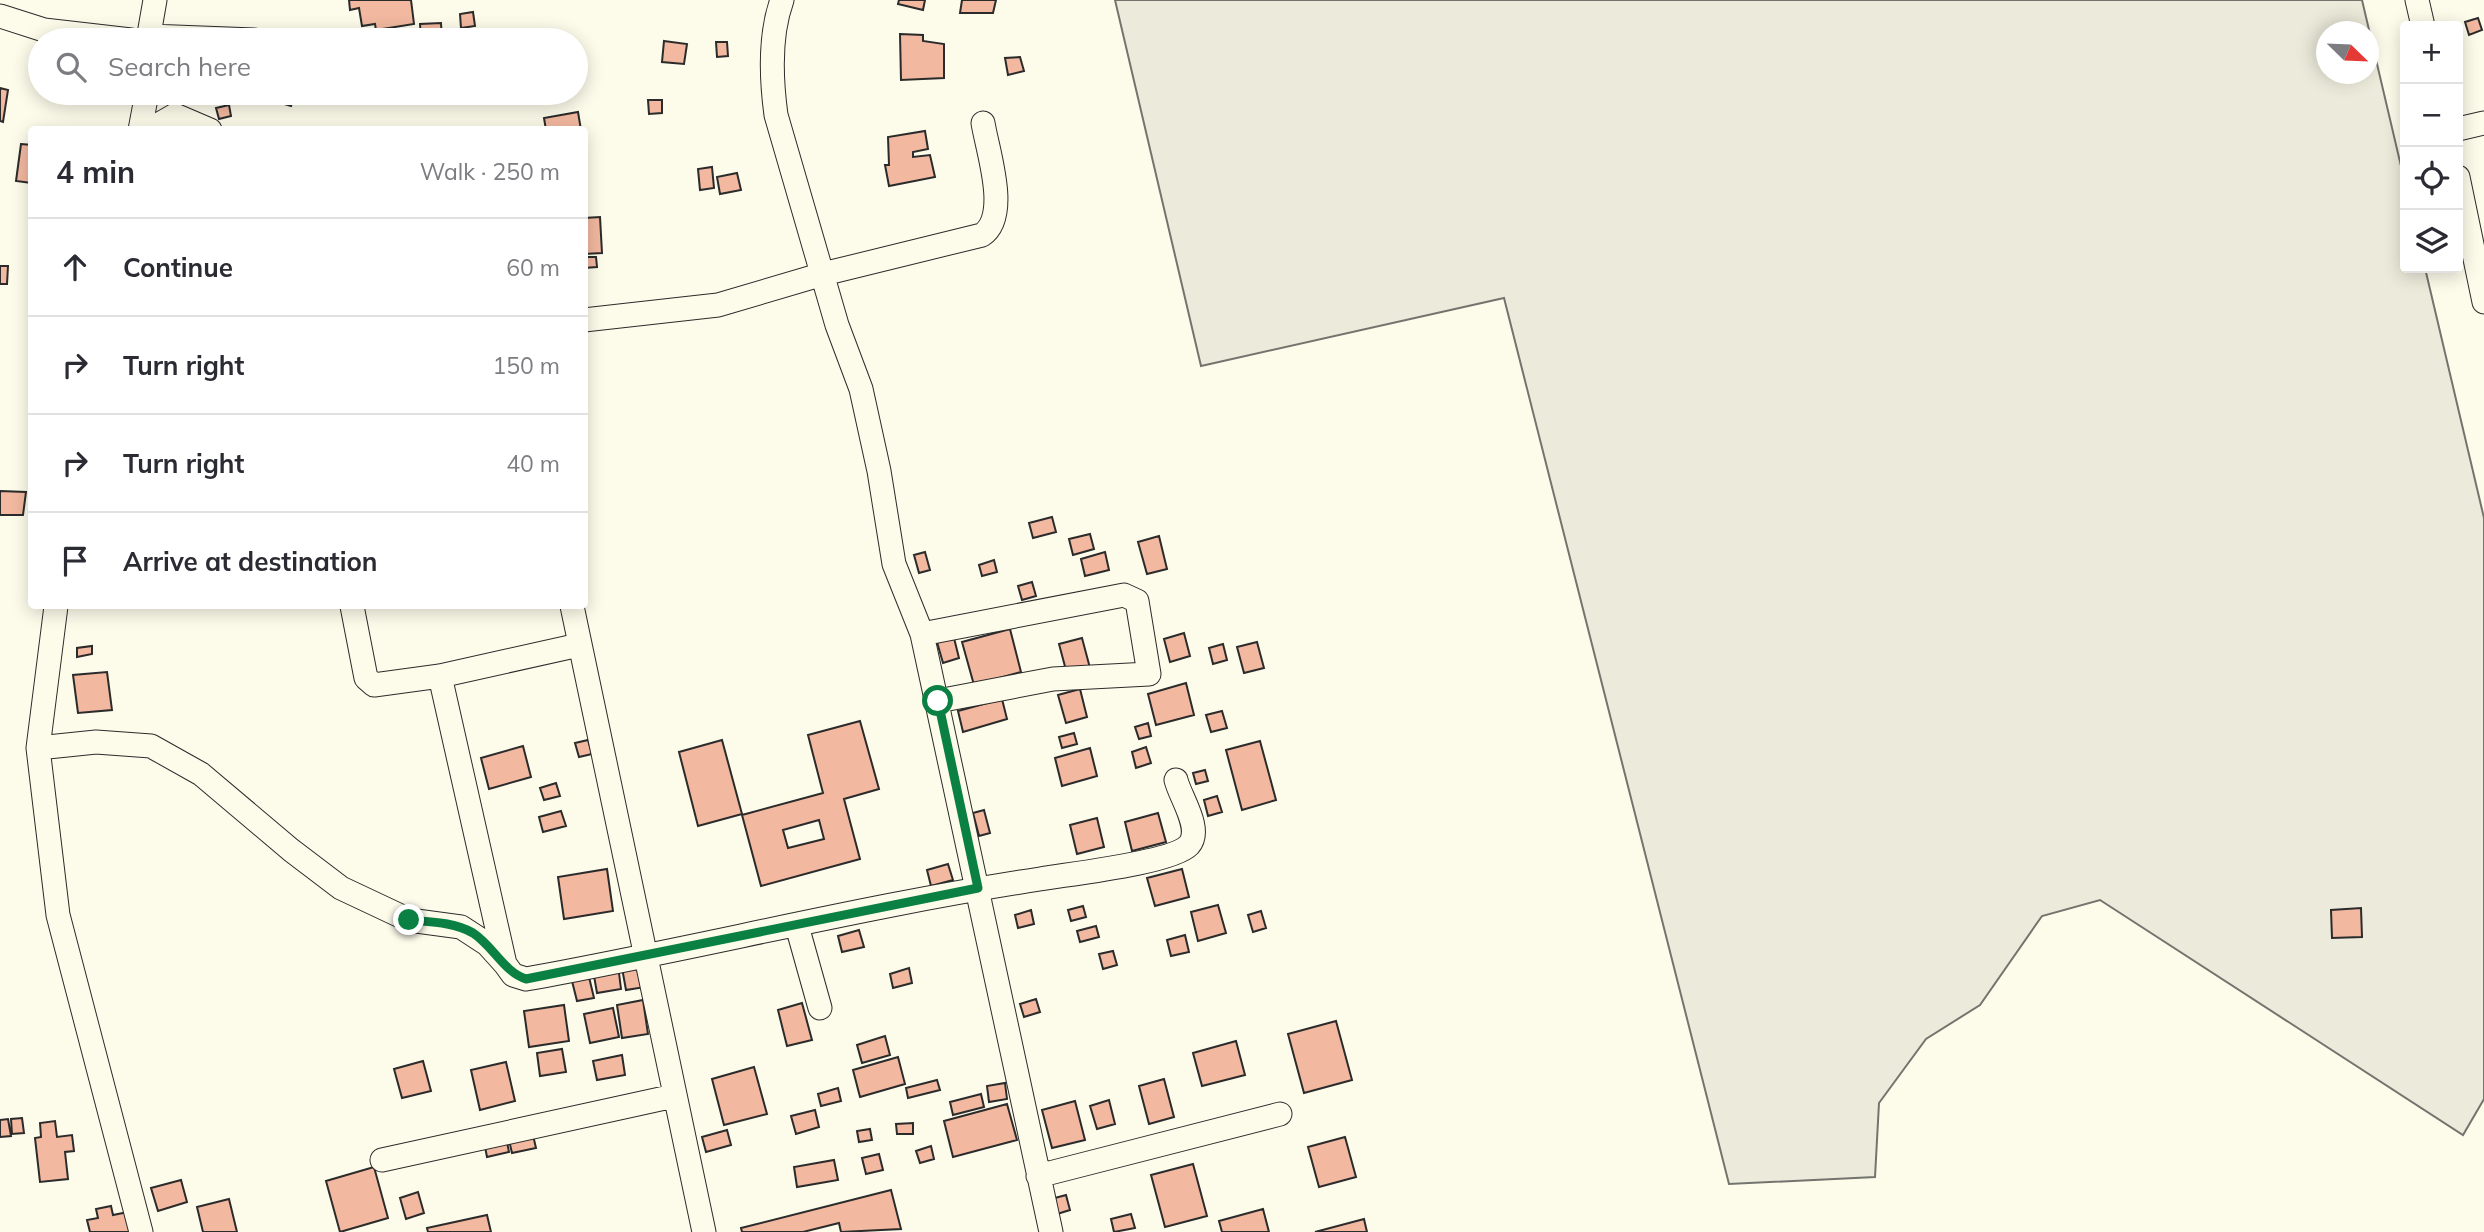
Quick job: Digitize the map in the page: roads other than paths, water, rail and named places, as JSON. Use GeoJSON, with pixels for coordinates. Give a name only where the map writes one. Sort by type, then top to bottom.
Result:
{"type":"FeatureCollection","features":[{"type":"Feature","properties":{"kind":"street"},"geometry":{"type":"LineString","coordinates":[[146,28],[155,0]]}},
{"type":"Feature","properties":{"kind":"street"},"geometry":{"type":"LineString","coordinates":[[782,0],[777,18],[772,82],[776,115],[823,274],[861,389],[879,471],[894,564],[922,634],[1051,1232]]}},
{"type":"Feature","properties":{"kind":"street"},"geometry":{"type":"LineString","coordinates":[[2417,0],[2422,21]]}},
{"type":"Feature","properties":{"kind":"street"},"geometry":{"type":"LineString","coordinates":[[0,16],[45,28]]}},
{"type":"Feature","properties":{"kind":"street"},"geometry":{"type":"LineString","coordinates":[[141,126],[145,105]]}},
{"type":"Feature","properties":{"kind":"street"},"geometry":{"type":"LineString","coordinates":[[156,126],[175,115],[201,126]]}},
{"type":"Feature","properties":{"kind":"street"},"geometry":{"type":"LineString","coordinates":[[588,320],[718,305],[823,274],[939,247],[989,230],[998,208],[983,123]]}},
{"type":"Feature","properties":{"kind":"street"},"geometry":{"type":"LineString","coordinates":[[2463,128],[2484,123]]}},
{"type":"Feature","properties":{"kind":"street"},"geometry":{"type":"LineString","coordinates":[[2463,201],[2484,302]]}},
{"type":"Feature","properties":{"kind":"street"},"geometry":{"type":"LineString","coordinates":[[922,634],[1124,595],[1137,601],[1149,674],[1054,678],[938,701]]}},
{"type":"Feature","properties":{"kind":"street"},"geometry":{"type":"LineString","coordinates":[[56,609],[38,748],[58,915],[82,1016],[141,1232]]}},
{"type":"Feature","properties":{"kind":"street"},"geometry":{"type":"LineString","coordinates":[[353,609],[369,682],[380,685],[440,676],[579,645]]}},
{"type":"Feature","properties":{"kind":"street"},"geometry":{"type":"LineString","coordinates":[[573,609],[704,1232]]}},
{"type":"Feature","properties":{"kind":"street"},"geometry":{"type":"LineString","coordinates":[[440,676],[505,964]]}},
{"type":"Feature","properties":{"kind":"street"},"geometry":{"type":"LineString","coordinates":[[38,748],[96,742],[151,746],[201,774],[290,850],[341,888],[409,920],[461,927],[487,944],[513,975],[526,979],[646,957],[978,888],[1115,867],[1183,849],[1189,844],[1194,832],[1175,780]]}},
{"type":"Feature","properties":{"kind":"street"},"geometry":{"type":"LineString","coordinates":[[797,926],[820,1008]]}},
{"type":"Feature","properties":{"kind":"street"},"geometry":{"type":"LineString","coordinates":[[382,1160],[674,1096]]}},
{"type":"Feature","properties":{"kind":"street"},"geometry":{"type":"LineString","coordinates":[[1038,1176],[1280,1114]]}}]}
